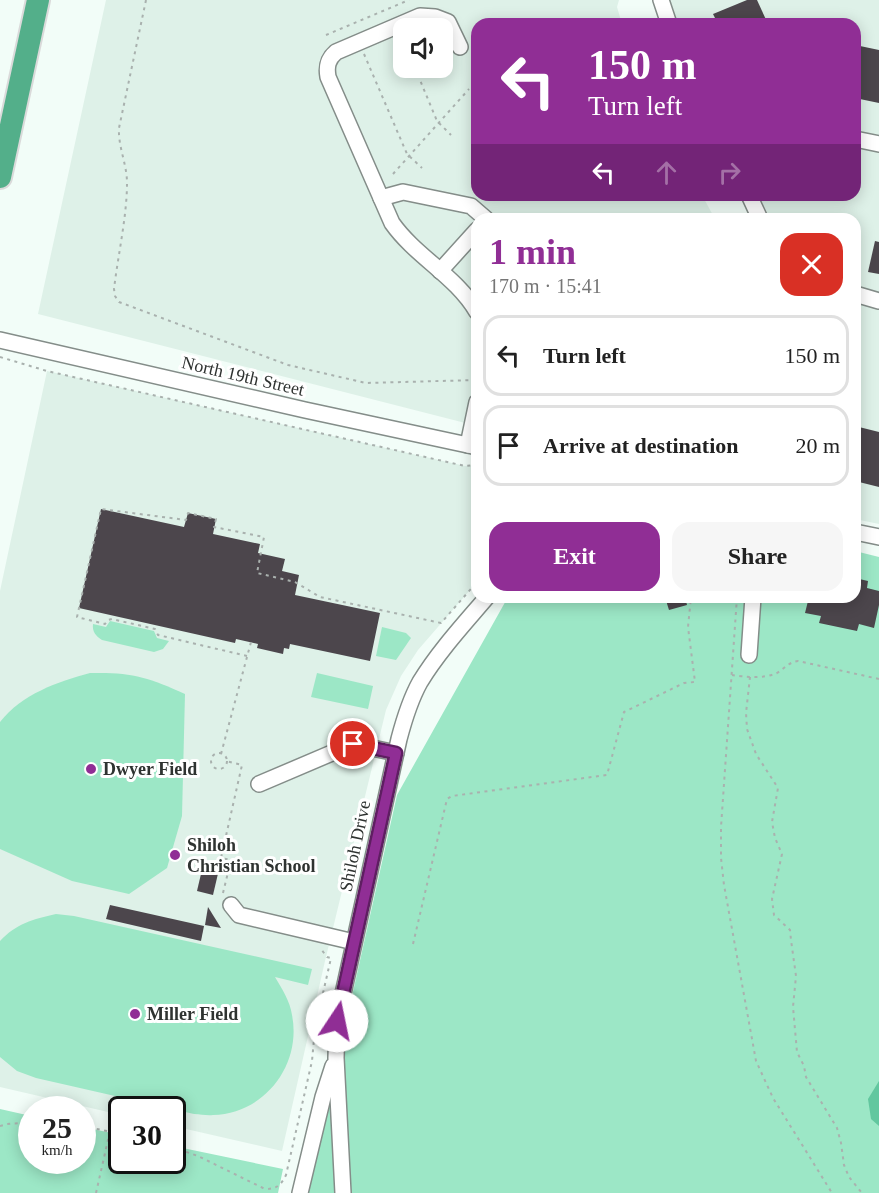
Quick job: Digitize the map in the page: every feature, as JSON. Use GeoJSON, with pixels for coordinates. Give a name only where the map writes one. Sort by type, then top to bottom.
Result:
{"type":"FeatureCollection","features":[{"type":"Feature","properties":{"kind":"highway"},"geometry":{"type":"LineString","coordinates":[[0,177],[38,0]]}},
{"type":"Feature","properties":{"kind":"street"},"geometry":{"type":"LineString","coordinates":[[662,0],[667,18]]}},
{"type":"Feature","properties":{"kind":"street"},"geometry":{"type":"LineString","coordinates":[[460,46],[448,22],[420,16],[332,56],[327,69],[328,77],[398,232],[465,294],[471,303]]}},
{"type":"Feature","properties":{"kind":"street"},"geometry":{"type":"LineString","coordinates":[[861,140],[879,144]]}},
{"type":"Feature","properties":{"kind":"street"},"geometry":{"type":"LineString","coordinates":[[381,198],[403,192],[471,206],[479,213]]}},
{"type":"Feature","properties":{"kind":"street"},"geometry":{"type":"LineString","coordinates":[[440,271],[471,237]]}},
{"type":"Feature","properties":{"kind":"street"},"geometry":{"type":"LineString","coordinates":[[861,296],[879,301]]}},
{"type":"Feature","properties":{"kind":"street","name":"North 19th Street"},"geometry":{"type":"LineString","coordinates":[[3,341],[471,446]]}},
{"type":"Feature","properties":{"kind":"street"},"geometry":{"type":"LineString","coordinates":[[861,533],[879,537]]}},
{"type":"Feature","properties":{"kind":"street","name":"Shiloh Drive"},"geometry":{"type":"LineString","coordinates":[[343,1193],[336,1058],[339,1010],[396,753],[404,720],[420,683],[441,652],[482,603]]}},
{"type":"Feature","properties":{"kind":"street"},"geometry":{"type":"LineString","coordinates":[[749,656],[753,603]]}},
{"type":"Feature","properties":{"kind":"street"},"geometry":{"type":"LineString","coordinates":[[258,784],[353,744],[396,753]]}},
{"type":"Feature","properties":{"kind":"street"},"geometry":{"type":"LineString","coordinates":[[227,899],[239,915],[354,942]]}},
{"type":"Feature","properties":{"kind":"street","name":"Shiloh Drive"},"geometry":{"type":"LineString","coordinates":[[300,1193],[323,1096],[336,1058]]}},
{"type":"Feature","properties":{"kind":"path"},"geometry":{"type":"LineString","coordinates":[[146,0],[119,128],[119,142],[126,166],[127,187],[114,289],[116,299],[124,305],[284,363],[366,383],[471,380]]}},
{"type":"Feature","properties":{"kind":"path"},"geometry":{"type":"LineString","coordinates":[[326,35],[410,0]]}},
{"type":"Feature","properties":{"kind":"path"},"geometry":{"type":"LineString","coordinates":[[359,42],[410,156],[422,168]]}},
{"type":"Feature","properties":{"kind":"path"},"geometry":{"type":"LineString","coordinates":[[419,78],[439,123],[452,135]]}},
{"type":"Feature","properties":{"kind":"path"},"geometry":{"type":"LineString","coordinates":[[393,174],[469,89]]}},
{"type":"Feature","properties":{"kind":"path"},"geometry":{"type":"LineString","coordinates":[[1,357],[42,370],[471,466]]}},
{"type":"Feature","properties":{"kind":"path"},"geometry":{"type":"LineString","coordinates":[[247,656],[158,635],[155,629],[112,619],[105,624],[77,617],[101,509],[186,520],[188,513],[216,519],[214,526],[264,537],[257,573],[295,582],[320,597],[441,623],[471,589]]}},
{"type":"Feature","properties":{"kind":"path"},"geometry":{"type":"LineString","coordinates":[[413,944],[447,799],[452,796],[607,775],[624,712],[679,685],[695,682],[688,627],[690,603]]}},
{"type":"Feature","properties":{"kind":"path"},"geometry":{"type":"LineString","coordinates":[[737,603],[721,827],[721,858],[752,1046],[758,1067],[773,1098],[832,1193]]}},
{"type":"Feature","properties":{"kind":"path"},"geometry":{"type":"LineString","coordinates":[[221,754],[251,642]]}},
{"type":"Feature","properties":{"kind":"path"},"geometry":{"type":"LineString","coordinates":[[732,675],[750,677],[772,674],[798,661],[879,679]]}},
{"type":"Feature","properties":{"kind":"path"},"geometry":{"type":"LineString","coordinates":[[750,677],[746,713],[747,729],[759,760],[778,788],[772,822],[775,838],[783,854],[772,899],[774,915],[790,930],[796,976],[793,1007],[797,1052],[804,1066],[806,1077],[837,1128],[844,1165],[849,1177],[862,1193]]}},
{"type":"Feature","properties":{"kind":"path"},"geometry":{"type":"LineString","coordinates":[[221,754],[225,756],[226,761],[222,768],[217,768],[213,766],[212,757],[221,754]]}},
{"type":"Feature","properties":{"kind":"path"},"geometry":{"type":"LineString","coordinates":[[226,761],[242,765],[221,858],[231,860],[227,899]]}},
{"type":"Feature","properties":{"kind":"path"},"geometry":{"type":"LineString","coordinates":[[186,1152],[264,1189],[273,1189],[281,1185],[286,1175],[312,1061],[315,1028],[331,958],[327,957],[320,948]]}},
{"type":"Feature","properties":{"kind":"path"},"geometry":{"type":"LineString","coordinates":[[0,1126],[18,1123]]}},
{"type":"Feature","properties":{"kind":"path"},"geometry":{"type":"LineString","coordinates":[[96,1193],[108,1140]]}},
{"type":"Feature","properties":{"kind":"shaded area"},"geometry":{"type":"Polygon","coordinates":[[[106,0],[619,0],[617,7],[620,18],[471,18],[471,201],[705,201],[712,213],[471,213],[471,424],[38,314],[106,0]]]}},
{"type":"Feature","properties":{"kind":"shaded area"},"geometry":{"type":"Polygon","coordinates":[[[670,0],[879,0],[879,524],[861,520],[861,213],[767,213],[762,201],[861,201],[861,18],[676,18],[670,0]]]}},
{"type":"Feature","properties":{"kind":"shaded area","name":"Shiloh Christian School"},"geometry":{"type":"Polygon","coordinates":[[[47,371],[471,466],[471,589],[418,650],[401,676],[386,710],[282,1151],[186,1129],[186,1096],[108,1096],[108,1112],[96,1109],[96,1096],[39,1096],[0,1087],[0,591],[47,371]]]}},
{"type":"Feature","properties":{"kind":"shaded area"},"geometry":{"type":"Polygon","coordinates":[[[861,552],[879,557],[879,1193],[308,1193],[397,795],[505,603],[861,603],[861,552]]]}},
{"type":"Feature","properties":{"kind":"shaded area"},"geometry":{"type":"Polygon","coordinates":[[[110,621],[154,631],[157,638],[169,641],[163,649],[154,652],[102,640],[95,634],[93,624],[106,627],[110,621]]]}},
{"type":"Feature","properties":{"kind":"shaded area"},"geometry":{"type":"Polygon","coordinates":[[[382,627],[406,633],[411,638],[396,660],[376,656],[382,627]]]}},
{"type":"Feature","properties":{"kind":"shaded area","name":"Dwyer Field"},"geometry":{"type":"Polygon","coordinates":[[[90,673],[117,673],[139,677],[185,694],[182,816],[167,868],[129,894],[72,881],[0,849],[0,722],[19,704],[41,690],[90,673]]]}},
{"type":"Feature","properties":{"kind":"shaded area"},"geometry":{"type":"Polygon","coordinates":[[[317,673],[373,686],[368,709],[311,697],[317,673]]]}},
{"type":"Feature","properties":{"kind":"shaded area"},"geometry":{"type":"Polygon","coordinates":[[[56,914],[74,916],[312,969],[308,985],[275,977],[292,1015],[294,1034],[285,1068],[263,1096],[248,1106],[231,1112],[208,1115],[186,1112],[186,1096],[115,1096],[36,1078],[17,1071],[0,1057],[0,941],[12,930],[56,914]]]}},
{"type":"Feature","properties":{"kind":"shaded area"},"geometry":{"type":"Polygon","coordinates":[[[879,1081],[879,1126],[871,1119],[868,1099],[879,1081]]]}},
{"type":"Feature","properties":{"kind":"shaded area"},"geometry":{"type":"Polygon","coordinates":[[[0,1109],[18,1113],[18,1174],[96,1174],[96,1130],[108,1132],[108,1174],[186,1174],[186,1149],[283,1169],[278,1193],[0,1193],[0,1109]]]}},
{"type":"Feature","properties":{"kind":"building"},"geometry":{"type":"Polygon","coordinates":[[[747,0],[757,0],[765,18],[715,18],[713,14],[747,0]]]}},
{"type":"Feature","properties":{"kind":"building"},"geometry":{"type":"Polygon","coordinates":[[[861,46],[879,50],[879,103],[861,99],[861,46]]]}},
{"type":"Feature","properties":{"kind":"building"},"geometry":{"type":"Polygon","coordinates":[[[875,241],[879,242],[879,274],[868,272],[875,241]]]}},
{"type":"Feature","properties":{"kind":"building"},"geometry":{"type":"Polygon","coordinates":[[[861,428],[879,432],[879,487],[861,482],[861,428]]]}},
{"type":"Feature","properties":{"kind":"building"},"geometry":{"type":"Polygon","coordinates":[[[101,509],[184,527],[188,513],[216,519],[213,534],[260,544],[258,553],[285,559],[282,571],[299,575],[295,595],[380,613],[370,661],[290,644],[289,649],[284,648],[283,654],[257,648],[258,644],[236,639],[235,643],[79,608],[101,509]]]}},
{"type":"Feature","properties":{"kind":"building"},"geometry":{"type":"Polygon","coordinates":[[[861,579],[868,581],[867,588],[879,591],[879,605],[874,628],[859,624],[857,631],[819,623],[821,616],[805,613],[808,603],[861,603],[861,579]]]}},
{"type":"Feature","properties":{"kind":"building"},"geometry":{"type":"Polygon","coordinates":[[[667,603],[686,603],[687,605],[669,610],[667,603]]]}},
{"type":"Feature","properties":{"kind":"building"},"geometry":{"type":"Polygon","coordinates":[[[204,861],[220,865],[213,895],[197,891],[204,861]]]}},
{"type":"Feature","properties":{"kind":"building"},"geometry":{"type":"Polygon","coordinates":[[[110,905],[204,926],[201,941],[106,919],[110,905]]]}},
{"type":"Feature","properties":{"kind":"building"},"geometry":{"type":"Polygon","coordinates":[[[208,907],[221,928],[205,925],[208,907]]]}},
{"type":"Feature","properties":{"kind":"place","name":"Dwyer Field"},"geometry":{"type":"Point","coordinates":[91,769]}},
{"type":"Feature","properties":{"kind":"place","name":"Shiloh Christian School"},"geometry":{"type":"Point","coordinates":[175,855]}},
{"type":"Feature","properties":{"kind":"place","name":"Miller Field"},"geometry":{"type":"Point","coordinates":[135,1014]}},
{"type":"Feature","properties":{"kind":"route"},"geometry":{"type":"LineString","coordinates":[[337,1021],[396,753],[353,744]]}}]}
